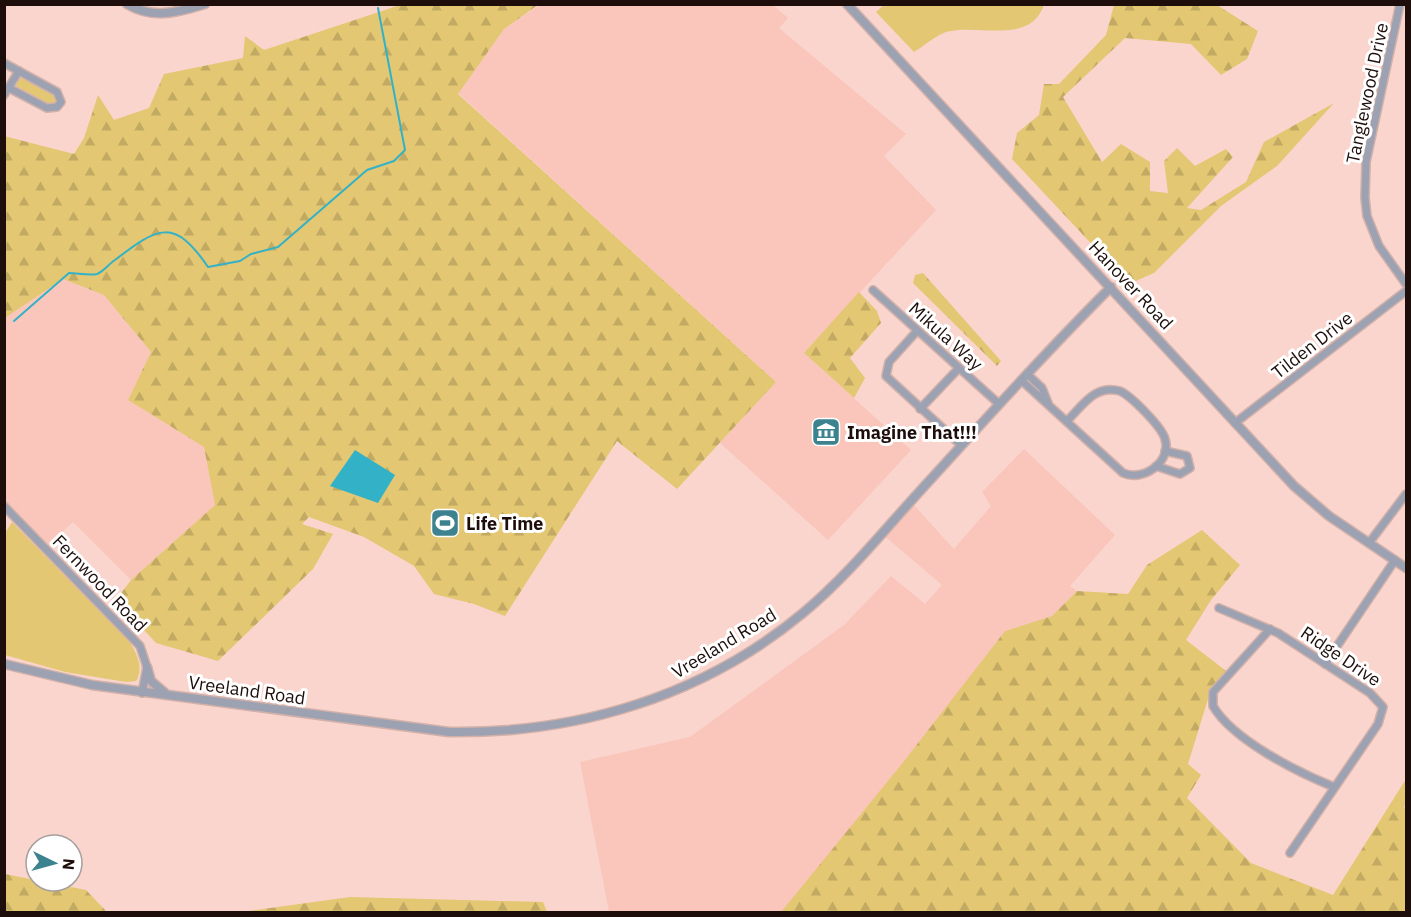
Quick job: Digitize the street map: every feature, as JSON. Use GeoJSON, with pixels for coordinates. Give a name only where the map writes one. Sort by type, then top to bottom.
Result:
{"type":"FeatureCollection","features":[{"type":"Feature","properties":{"kind":"street"},"geometry":{"type":"LineString","coordinates":[[128,4],[141,12],[157,15],[205,4]]}},
{"type":"Feature","properties":{"kind":"street","name":"Hanover Road"},"geometry":{"type":"LineString","coordinates":[[847,4],[1312,503],[1407,568]]}},
{"type":"Feature","properties":{"kind":"street","name":"Tanglewood Drive"},"geometry":{"type":"LineString","coordinates":[[1400,4],[1366,162],[1365,198],[1367,216],[1378,246],[1407,284]]}},
{"type":"Feature","properties":{"kind":"street"},"geometry":{"type":"LineString","coordinates":[[4,63],[19,71],[57,92],[61,102],[57,107],[48,108],[7,91],[19,71]]}},
{"type":"Feature","properties":{"kind":"street","name":"Vreeland Road"},"geometry":{"type":"LineString","coordinates":[[4,664],[64,680],[142,693],[449,732],[535,728],[633,707],[704,678],[759,645],[803,613],[840,578],[1024,377],[1111,287]]}},
{"type":"Feature","properties":{"kind":"street","name":"Mikula Way"},"geometry":{"type":"LineString","coordinates":[[873,290],[999,404]]}},
{"type":"Feature","properties":{"kind":"street","name":"Tilden Drive"},"geometry":{"type":"LineString","coordinates":[[1235,423],[1407,291]]}},
{"type":"Feature","properties":{"kind":"street"},"geometry":{"type":"LineString","coordinates":[[917,331],[889,362],[885,371],[888,380],[961,445]]}},
{"type":"Feature","properties":{"kind":"street"},"geometry":{"type":"LineString","coordinates":[[920,409],[958,368]]}},
{"type":"Feature","properties":{"kind":"street"},"geometry":{"type":"LineString","coordinates":[[1024,377],[1048,403],[1123,473],[1141,475],[1156,466],[1165,451],[1165,439],[1160,430],[1120,391],[1105,389],[1093,394],[1068,420]]}},
{"type":"Feature","properties":{"kind":"street"},"geometry":{"type":"LineString","coordinates":[[1156,466],[1180,474],[1190,468],[1188,456],[1165,451]]}},
{"type":"Feature","properties":{"kind":"street"},"geometry":{"type":"LineString","coordinates":[[1369,543],[1407,494]]}},
{"type":"Feature","properties":{"kind":"street","name":"Fernwood Road"},"geometry":{"type":"LineString","coordinates":[[4,506],[140,646],[147,667]]}},
{"type":"Feature","properties":{"kind":"street"},"geometry":{"type":"LineString","coordinates":[[1325,664],[1395,560]]}},
{"type":"Feature","properties":{"kind":"street","name":"Ridge Drive"},"geometry":{"type":"LineString","coordinates":[[1219,608],[1270,628],[1378,700],[1383,707],[1378,724],[1290,853]]}},
{"type":"Feature","properties":{"kind":"street"},"geometry":{"type":"LineString","coordinates":[[1270,628],[1213,693],[1213,706],[1253,744],[1299,773],[1334,787]]}},
{"type":"Feature","properties":{"kind":"street"},"geometry":{"type":"LineString","coordinates":[[147,667],[157,689],[171,696]]}},
{"type":"Feature","properties":{"kind":"street"},"geometry":{"type":"LineString","coordinates":[[142,693],[147,667]]}},
{"type":"Feature","properties":{"kind":"shaded area"},"geometry":{"type":"Polygon","coordinates":[[[540,5],[773,5],[788,18],[779,28],[906,134],[884,156],[936,210],[804,353],[911,450],[828,540],[720,443],[776,382],[458,93],[504,29],[540,5]]]}},
{"type":"Feature","properties":{"kind":"shaded area"},"geometry":{"type":"Polygon","coordinates":[[[63,279],[104,295],[151,352],[128,400],[204,447],[215,505],[131,580],[73,522],[45,548],[5,507],[5,318],[63,279]]]}},
{"type":"Feature","properties":{"kind":"shaded area"},"geometry":{"type":"Polygon","coordinates":[[[1024,449],[1115,535],[1070,586],[1077,591],[1052,616],[1005,631],[902,765],[781,912],[609,912],[580,762],[690,737],[844,625],[891,576],[925,604],[942,585],[881,533],[911,502],[954,549],[991,506],[982,492],[1024,449]]]}},
{"type":"Feature","properties":{"kind":"green space"},"geometry":{"type":"Polygon","coordinates":[[[400,5],[538,5],[504,29],[458,94],[776,382],[677,489],[617,441],[505,616],[474,604],[434,594],[414,566],[364,537],[309,517],[302,524],[333,534],[313,569],[218,661],[156,643],[116,600],[131,580],[215,505],[204,447],[128,400],[151,352],[104,295],[63,279],[5,318],[4,136],[74,154],[84,138],[98,95],[114,120],[149,108],[164,74],[243,58],[245,36],[264,50],[400,5]]]}},
{"type":"Feature","properties":{"kind":"green space"},"geometry":{"type":"Polygon","coordinates":[[[884,5],[1044,5],[1037,18],[1027,25],[1015,29],[946,32],[914,52],[876,12],[884,5]]]}},
{"type":"Feature","properties":{"kind":"green space"},"geometry":{"type":"Polygon","coordinates":[[[1114,5],[1217,5],[1258,31],[1247,59],[1221,75],[1191,44],[1125,38],[1063,97],[1102,162],[1121,144],[1150,162],[1150,191],[1168,193],[1164,161],[1177,148],[1195,166],[1226,149],[1233,157],[1187,208],[1201,210],[1246,182],[1264,142],[1334,103],[1277,166],[1221,206],[1154,273],[1129,284],[1012,159],[1017,133],[1039,115],[1044,84],[1059,84],[1106,35],[1114,5]]]}},
{"type":"Feature","properties":{"kind":"green space"},"geometry":{"type":"Polygon","coordinates":[[[20,76],[58,98],[53,106],[16,86],[20,76]]]}},
{"type":"Feature","properties":{"kind":"green space"},"geometry":{"type":"Polygon","coordinates":[[[923,273],[1001,361],[997,366],[913,283],[915,275],[923,273]]]}},
{"type":"Feature","properties":{"kind":"green space"},"geometry":{"type":"Polygon","coordinates":[[[859,292],[877,311],[881,323],[850,358],[865,378],[854,398],[804,353],[859,292]]]}},
{"type":"Feature","properties":{"kind":"green space"},"geometry":{"type":"Polygon","coordinates":[[[12,522],[130,642],[137,656],[139,667],[136,681],[126,682],[65,672],[5,655],[5,533],[12,522]]]}},
{"type":"Feature","properties":{"kind":"green space"},"geometry":{"type":"Polygon","coordinates":[[[1202,530],[1240,565],[1211,600],[1186,640],[1230,674],[1208,699],[1188,764],[1201,775],[1187,798],[1251,863],[1333,895],[1406,779],[1404,807],[1406,809],[1406,912],[781,912],[901,765],[1005,631],[1052,616],[1077,591],[1128,594],[1147,565],[1202,530]]]}},
{"type":"Feature","properties":{"kind":"green space"},"geometry":{"type":"Polygon","coordinates":[[[5,874],[24,878],[24,893],[84,893],[84,890],[86,890],[107,912],[5,912],[5,874]]]}},
{"type":"Feature","properties":{"kind":"green space"},"geometry":{"type":"Polygon","coordinates":[[[350,897],[543,902],[547,912],[122,912],[248,911],[350,897]]]}},
{"type":"Feature","properties":{"kind":"water"},"geometry":{"type":"Polygon","coordinates":[[[355,450],[395,475],[378,503],[330,486],[355,450]]]}},
{"type":"Feature","properties":{"kind":"waterway"},"geometry":{"type":"LineString","coordinates":[[14,321],[69,273],[97,274],[143,240],[154,235],[165,232],[175,234],[185,240],[208,267],[240,261],[251,254],[278,247],[367,170],[394,161],[405,150],[378,8]]}},
{"type":"Feature","properties":{"kind":"place","name":"Imagine That!!!"},"geometry":{"type":"Point","coordinates":[826,432]}},
{"type":"Feature","properties":{"kind":"place","name":"Life Time"},"geometry":{"type":"Point","coordinates":[445,523]}}]}
